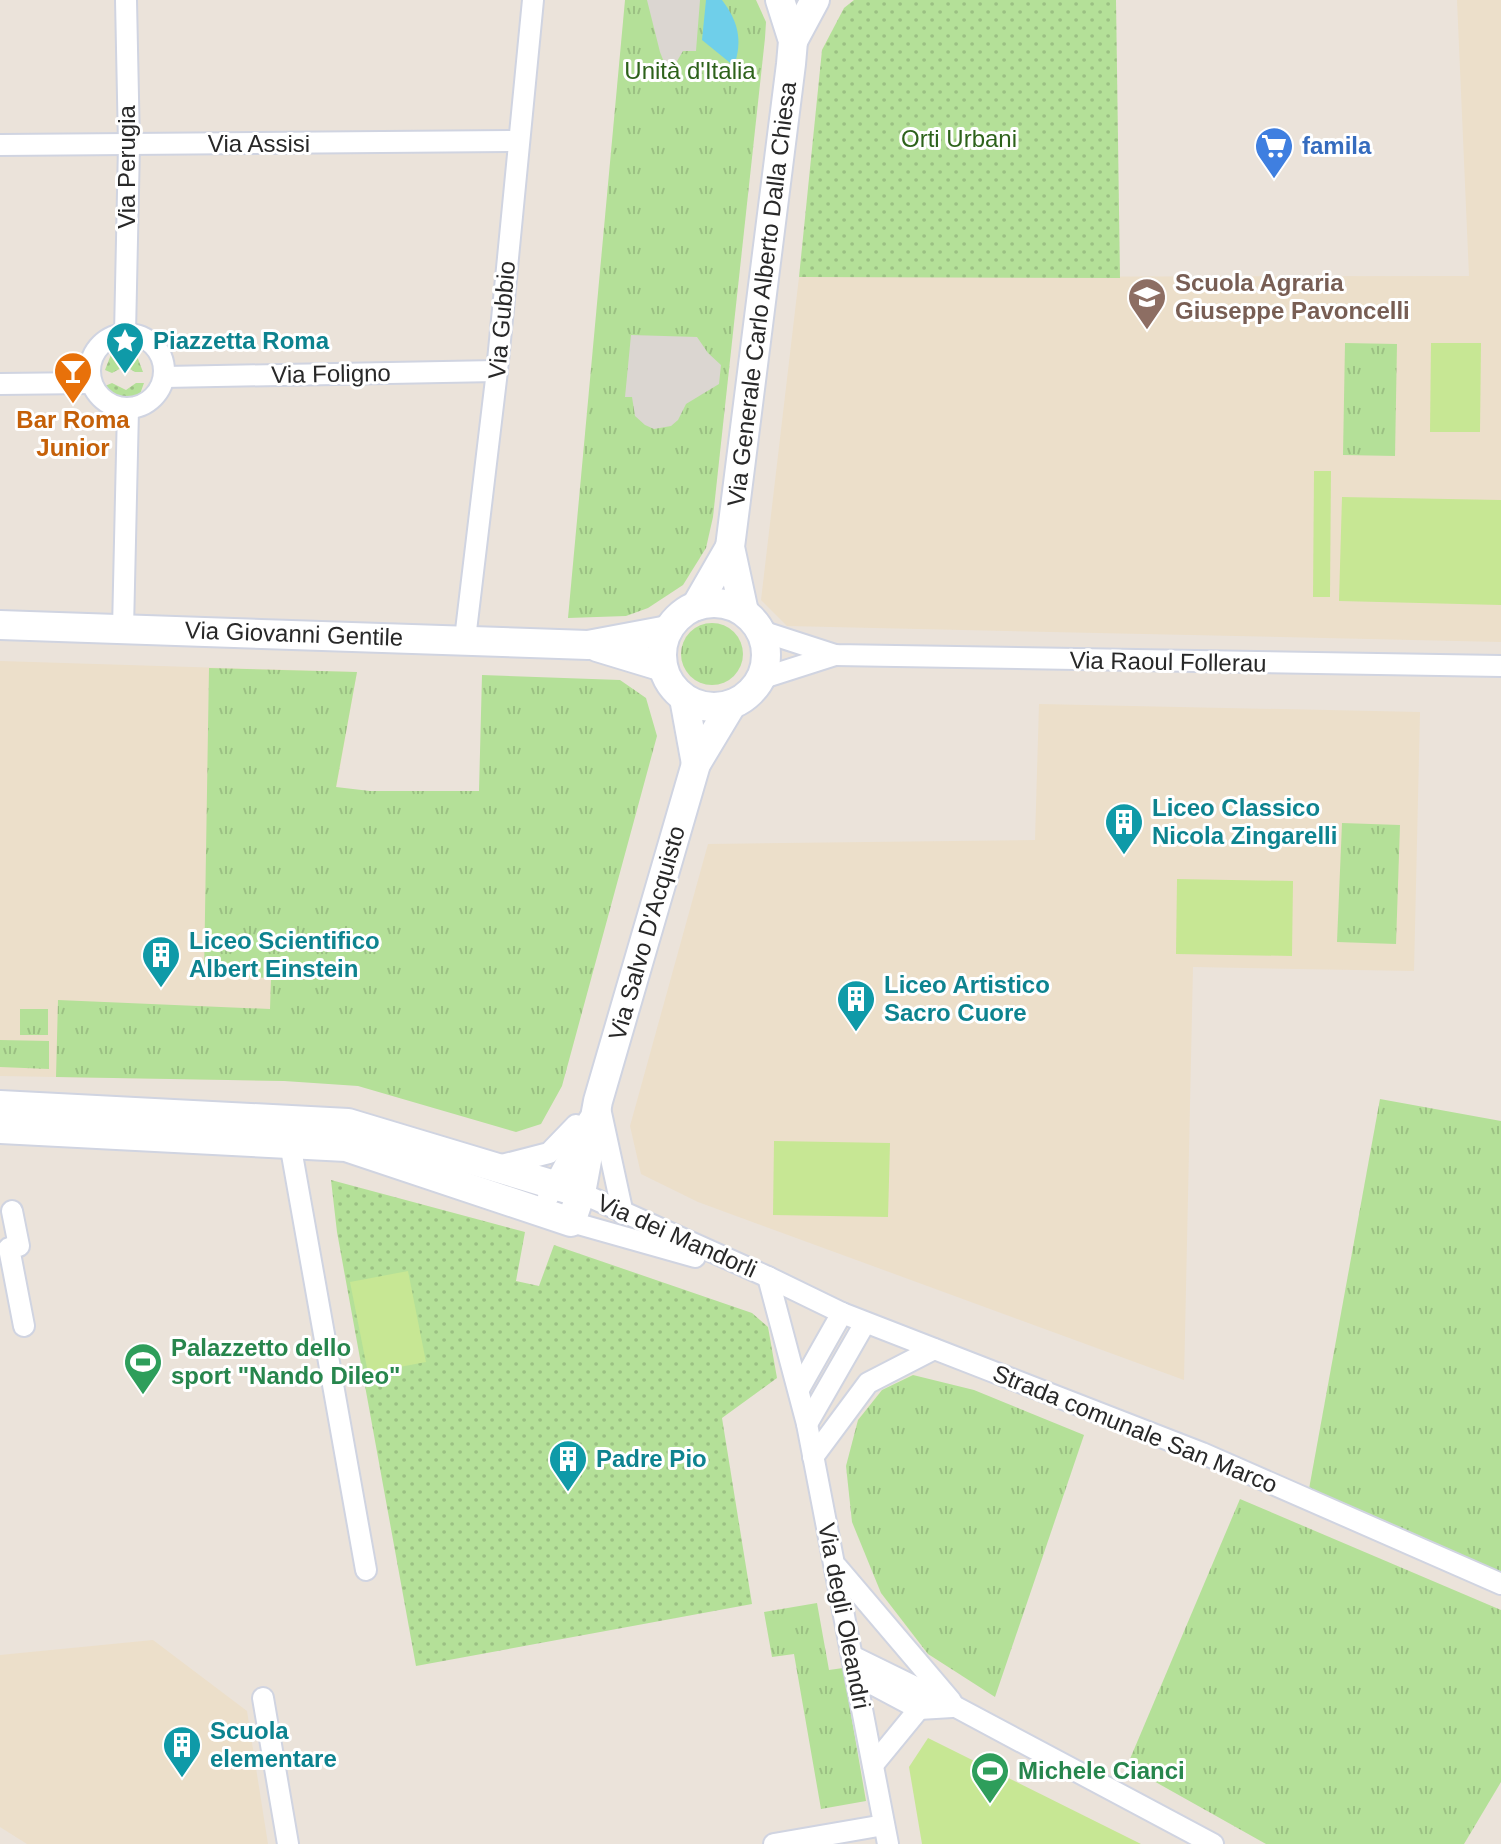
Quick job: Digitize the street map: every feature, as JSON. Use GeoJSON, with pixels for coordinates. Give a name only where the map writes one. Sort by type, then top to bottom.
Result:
{"type":"FeatureCollection","features":[{"type":"Feature","properties":{"kind":"street","name":"Via Perugia"},"geometry":{"type":"LineString","coordinates":[[125,334],[129,145],[126,0]]}},
{"type":"Feature","properties":{"kind":"street","name":"Via Gubbio"},"geometry":{"type":"LineString","coordinates":[[465,639],[497,371],[533,0]]}},
{"type":"Feature","properties":{"kind":"street"},"geometry":{"type":"LineString","coordinates":[[780,0],[793,41]]}},
{"type":"Feature","properties":{"kind":"street"},"geometry":{"type":"LineString","coordinates":[[793,41],[815,0]]}},
{"type":"Feature","properties":{"kind":"street","name":"Via Generale Carlo Alberto Dalla Chiesa"},"geometry":{"type":"LineString","coordinates":[[696,606],[730,547],[793,41]]}},
{"type":"Feature","properties":{"kind":"street","name":"Via Assisi"},"geometry":{"type":"LineString","coordinates":[[0,145],[518,141]]}},
{"type":"Feature","properties":{"kind":"street"},"geometry":{"type":"LineString","coordinates":[[125,334],[146,339],[155,346],[164,366],[164,377],[160,390],[152,399],[128,409],[105,402],[91,383],[91,360],[96,350],[114,336],[125,334]]}},
{"type":"Feature","properties":{"kind":"street","name":"Via Foligno"},"geometry":{"type":"LineString","coordinates":[[164,377],[497,371]]}},
{"type":"Feature","properties":{"kind":"street"},"geometry":{"type":"LineString","coordinates":[[0,384],[91,383]]}},
{"type":"Feature","properties":{"kind":"street"},"geometry":{"type":"LineString","coordinates":[[123,629],[128,409]]}},
{"type":"Feature","properties":{"kind":"street","name":"Via Generale Carlo Alberto Dalla Chiesa"},"geometry":{"type":"LineString","coordinates":[[730,547],[752,621]]}},
{"type":"Feature","properties":{"kind":"street"},"geometry":{"type":"LineString","coordinates":[[721,603],[752,621],[767,655],[760,679],[753,690],[732,704],[707,706],[684,698],[668,679],[663,667],[663,642],[668,630],[685,611],[696,606],[721,603]]}},
{"type":"Feature","properties":{"kind":"street","name":"Via Raoul Follerau"},"geometry":{"type":"LineString","coordinates":[[752,621],[835,655]]}},
{"type":"Feature","properties":{"kind":"street","name":"Via Giovanni Gentile"},"geometry":{"type":"LineString","coordinates":[[0,625],[588,645],[668,630]]}},
{"type":"Feature","properties":{"kind":"street","name":"Via Giovanni Gentile"},"geometry":{"type":"LineString","coordinates":[[588,645],[663,667]]}},
{"type":"Feature","properties":{"kind":"street","name":"Via Raoul Follerau"},"geometry":{"type":"LineString","coordinates":[[760,679],[835,655],[1501,666]]}},
{"type":"Feature","properties":{"kind":"street","name":"Via Salvo D'Acquisto"},"geometry":{"type":"LineString","coordinates":[[684,698],[696,764]]}},
{"type":"Feature","properties":{"kind":"street","name":"Via Salvo D'Acquisto"},"geometry":{"type":"LineString","coordinates":[[571,1222],[581,1193],[598,1101],[696,764],[732,704]]}},
{"type":"Feature","properties":{"kind":"street"},"geometry":{"type":"LineString","coordinates":[[498,1166],[549,1153],[598,1101]]}},
{"type":"Feature","properties":{"kind":"street"},"geometry":{"type":"LineString","coordinates":[[598,1101],[623,1214]]}},
{"type":"Feature","properties":{"kind":"street","name":"Via Salvo D'Acquisto"},"geometry":{"type":"LineString","coordinates":[[543,1212],[552,1184],[598,1101]]}},
{"type":"Feature","properties":{"kind":"street","name":"Via dei Mandorli"},"geometry":{"type":"LineString","coordinates":[[0,1105],[288,1132],[346,1147],[571,1222],[768,1277]]}},
{"type":"Feature","properties":{"kind":"street","name":"Via dei Mandorli"},"geometry":{"type":"LineString","coordinates":[[0,1129],[288,1132],[348,1123],[581,1193],[768,1277]]}},
{"type":"Feature","properties":{"kind":"street"},"geometry":{"type":"LineString","coordinates":[[288,1132],[366,1570]]}},
{"type":"Feature","properties":{"kind":"street"},"geometry":{"type":"LineString","coordinates":[[12,1211],[19,1246],[4,1249],[24,1326]]}},
{"type":"Feature","properties":{"kind":"street","name":"Strada comunale San Marco"},"geometry":{"type":"LineString","coordinates":[[768,1277],[865,1323],[1202,1453],[1501,1584]]}},
{"type":"Feature","properties":{"kind":"street","name":"Via degli Oleandri"},"geometry":{"type":"LineString","coordinates":[[768,1277],[807,1424],[886,1835]]}},
{"type":"Feature","properties":{"kind":"street"},"geometry":{"type":"LineString","coordinates":[[799,1389],[842,1313]]}},
{"type":"Feature","properties":{"kind":"street"},"geometry":{"type":"LineString","coordinates":[[807,1424],[865,1323]]}},
{"type":"Feature","properties":{"kind":"street"},"geometry":{"type":"LineString","coordinates":[[813,1457],[868,1383],[934,1349]]}},
{"type":"Feature","properties":{"kind":"street"},"geometry":{"type":"LineString","coordinates":[[834,1564],[956,1707]]}},
{"type":"Feature","properties":{"kind":"street"},"geometry":{"type":"LineString","coordinates":[[854,1666],[919,1709],[956,1707]]}},
{"type":"Feature","properties":{"kind":"street"},"geometry":{"type":"LineString","coordinates":[[854,1666],[956,1707],[1213,1844]]}},
{"type":"Feature","properties":{"kind":"street"},"geometry":{"type":"LineString","coordinates":[[263,1698],[288,1844]]}},
{"type":"Feature","properties":{"kind":"street"},"geometry":{"type":"LineString","coordinates":[[873,1765],[919,1709]]}},
{"type":"Feature","properties":{"kind":"street"},"geometry":{"type":"LineString","coordinates":[[774,1844],[886,1835]]}},
{"type":"Feature","properties":{"kind":"shaded area"},"geometry":{"type":"Polygon","coordinates":[[[647,0],[700,0],[696,51],[683,51],[673,68],[667,70],[660,52],[647,0]]]}},
{"type":"Feature","properties":{"kind":"shaded area","name":"Scuola Agraria Giuseppe Pavoncelli"},"geometry":{"type":"Polygon","coordinates":[[[1457,0],[1501,0],[1501,642],[787,626],[761,600],[799,277],[1469,276],[1457,0]]]}},
{"type":"Feature","properties":{"kind":"shaded area"},"geometry":{"type":"Polygon","coordinates":[[[631,335],[697,337],[721,365],[719,384],[686,404],[678,420],[671,426],[654,429],[645,425],[635,416],[632,397],[625,397],[631,335]]]}},
{"type":"Feature","properties":{"kind":"shaded area"},"geometry":{"type":"Polygon","coordinates":[[[0,661],[357,672],[284,1081],[0,1076],[0,661]]]}},
{"type":"Feature","properties":{"kind":"shaded area"},"geometry":{"type":"Polygon","coordinates":[[[1039,704],[1420,712],[1414,971],[1193,967],[1184,1380],[698,1202],[641,1174],[630,1126],[708,844],[1035,840],[1039,704]]]}},
{"type":"Feature","properties":{"kind":"shaded area"},"geometry":{"type":"Polygon","coordinates":[[[153,1640],[247,1711],[268,1844],[27,1844],[0,1827],[0,1655],[153,1640]]]}},
{"type":"Feature","properties":{"kind":"green space","name":"Unità d'Italia"},"geometry":{"type":"Polygon","coordinates":[[[625,0],[756,0],[766,22],[765,38],[713,517],[706,548],[683,585],[648,608],[626,616],[568,618],[625,0]]]}},
{"type":"Feature","properties":{"kind":"green space","name":"Orti Urbani"},"geometry":{"type":"Polygon","coordinates":[[[854,0],[1116,0],[1120,278],[799,277],[822,50],[844,8],[854,0]]]}},
{"type":"Feature","properties":{"kind":"green space"},"geometry":{"type":"Polygon","coordinates":[[[1345,343],[1397,344],[1395,456],[1343,455],[1345,343]]]}},
{"type":"Feature","properties":{"kind":"green space"},"geometry":{"type":"Polygon","coordinates":[[[1431,343],[1481,343],[1480,432],[1430,432],[1431,343]]]}},
{"type":"Feature","properties":{"kind":"green space"},"geometry":{"type":"Polygon","coordinates":[[[123,344],[135,351],[143,372],[135,372],[125,366],[112,373],[105,370],[112,352],[123,344]]]}},
{"type":"Feature","properties":{"kind":"green space"},"geometry":{"type":"Polygon","coordinates":[[[112,383],[126,390],[136,383],[144,383],[136,405],[124,412],[112,403],[105,386],[112,383]]]}},
{"type":"Feature","properties":{"kind":"green space"},"geometry":{"type":"Polygon","coordinates":[[[1314,471],[1331,471],[1330,597],[1313,597],[1314,471]]]}},
{"type":"Feature","properties":{"kind":"green space"},"geometry":{"type":"Polygon","coordinates":[[[1342,497],[1501,500],[1501,605],[1339,601],[1342,497]]]}},
{"type":"Feature","properties":{"kind":"green space"},"geometry":{"type":"Polygon","coordinates":[[[712,623],[724,625],[734,632],[741,642],[741,666],[734,676],[724,683],[712,685],[700,683],[690,676],[683,666],[681,654],[683,642],[690,632],[700,625],[712,623]]]}},
{"type":"Feature","properties":{"kind":"green space"},"geometry":{"type":"Polygon","coordinates":[[[209,668],[357,672],[336,787],[370,791],[479,791],[482,675],[620,680],[646,698],[657,736],[562,1086],[541,1124],[516,1132],[358,1086],[284,1081],[56,1077],[58,1000],[270,1009],[271,978],[204,975],[209,668]]]}},
{"type":"Feature","properties":{"kind":"green space"},"geometry":{"type":"Polygon","coordinates":[[[1342,823],[1400,825],[1396,944],[1337,942],[1342,823]]]}},
{"type":"Feature","properties":{"kind":"green space"},"geometry":{"type":"Polygon","coordinates":[[[1177,879],[1293,881],[1292,956],[1176,954],[1177,879]]]}},
{"type":"Feature","properties":{"kind":"green space"},"geometry":{"type":"Polygon","coordinates":[[[20,1009],[48,1009],[48,1035],[20,1035],[20,1009]]]}},
{"type":"Feature","properties":{"kind":"green space"},"geometry":{"type":"Polygon","coordinates":[[[0,1040],[49,1041],[49,1069],[0,1067],[0,1040]]]}},
{"type":"Feature","properties":{"kind":"green space"},"geometry":{"type":"Polygon","coordinates":[[[1380,1099],[1501,1121],[1501,1572],[1309,1489],[1380,1099]]]}},
{"type":"Feature","properties":{"kind":"green space"},"geometry":{"type":"Polygon","coordinates":[[[774,1141],[890,1143],[888,1217],[773,1215],[774,1141]]]}},
{"type":"Feature","properties":{"kind":"green space"},"geometry":{"type":"Polygon","coordinates":[[[331,1180],[525,1232],[516,1281],[539,1286],[554,1245],[752,1313],[768,1327],[777,1378],[722,1418],[752,1604],[416,1666],[337,1232],[331,1180]]]}},
{"type":"Feature","properties":{"kind":"green space"},"geometry":{"type":"Polygon","coordinates":[[[408,1271],[426,1362],[368,1373],[350,1282],[408,1271]]]}},
{"type":"Feature","properties":{"kind":"green space"},"geometry":{"type":"Polygon","coordinates":[[[913,1375],[974,1390],[1084,1435],[995,1697],[928,1654],[881,1593],[852,1522],[846,1466],[858,1420],[882,1390],[913,1375]]]}},
{"type":"Feature","properties":{"kind":"green space"},"geometry":{"type":"Polygon","coordinates":[[[1240,1499],[1501,1610],[1501,1782],[1464,1844],[1266,1844],[1127,1766],[1240,1499]]]}},
{"type":"Feature","properties":{"kind":"green space"},"geometry":{"type":"Polygon","coordinates":[[[817,1603],[829,1670],[843,1668],[866,1801],[821,1809],[794,1654],[772,1657],[764,1612],[817,1603]]]}},
{"type":"Feature","properties":{"kind":"green space","name":"Michele Cianci"},"geometry":{"type":"Polygon","coordinates":[[[928,1738],[1141,1844],[922,1844],[909,1767],[928,1738]]]}},
{"type":"Feature","properties":{"kind":"water"},"geometry":{"type":"Polygon","coordinates":[[[706,0],[722,0],[735,23],[738,48],[734,66],[702,40],[706,0]]]}},
{"type":"Feature","properties":{"kind":"place","name":"famila"},"geometry":{"type":"Point","coordinates":[1274,180]}},
{"type":"Feature","properties":{"kind":"place","name":"Scuola Agraria Giuseppe Pavoncelli"},"geometry":{"type":"Point","coordinates":[1147,331]}},
{"type":"Feature","properties":{"kind":"place","name":"Piazzetta Roma"},"geometry":{"type":"Point","coordinates":[125,375]}},
{"type":"Feature","properties":{"kind":"place","name":"Bar Roma Junior"},"geometry":{"type":"Point","coordinates":[73,405]}},
{"type":"Feature","properties":{"kind":"place","name":"Liceo Classico Nicola Zingarelli"},"geometry":{"type":"Point","coordinates":[1124,856]}},
{"type":"Feature","properties":{"kind":"place","name":"Liceo Scientifico Albert Einstein"},"geometry":{"type":"Point","coordinates":[161,989]}},
{"type":"Feature","properties":{"kind":"place","name":"Liceo Artistico Sacro Cuore"},"geometry":{"type":"Point","coordinates":[856,1033]}},
{"type":"Feature","properties":{"kind":"place","name":"Palazzetto dello sport \"Nando Dileo\""},"geometry":{"type":"Point","coordinates":[143,1396]}},
{"type":"Feature","properties":{"kind":"place","name":"Padre Pio"},"geometry":{"type":"Point","coordinates":[568,1493]}},
{"type":"Feature","properties":{"kind":"place","name":"Scuola elementare"},"geometry":{"type":"Point","coordinates":[182,1779]}},
{"type":"Feature","properties":{"kind":"place","name":"Michele Cianci"},"geometry":{"type":"Point","coordinates":[990,1805]}}]}
